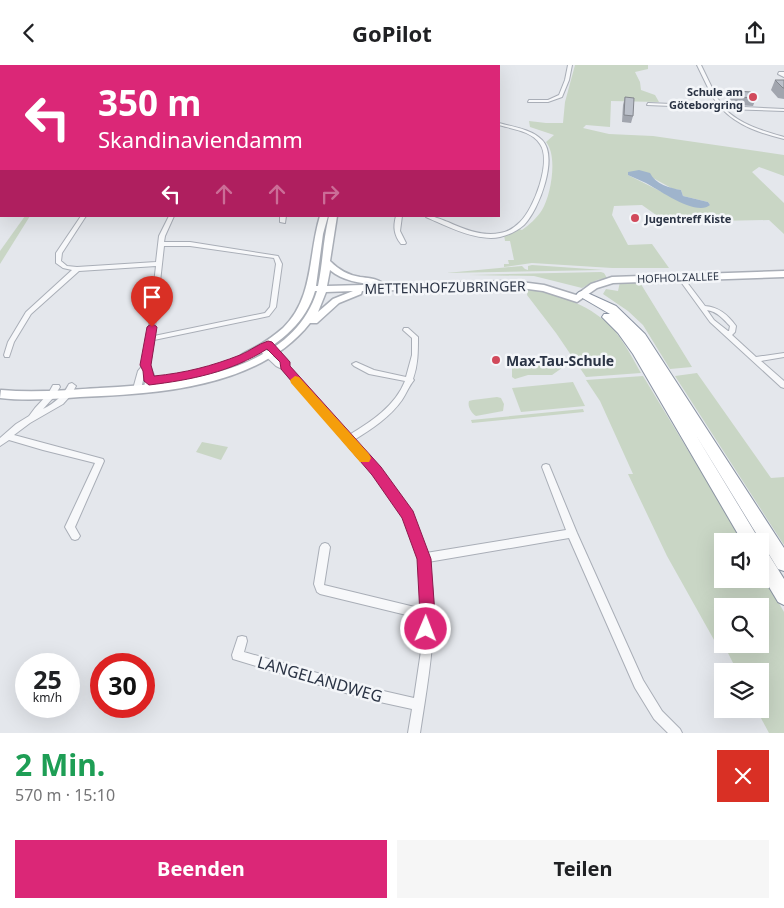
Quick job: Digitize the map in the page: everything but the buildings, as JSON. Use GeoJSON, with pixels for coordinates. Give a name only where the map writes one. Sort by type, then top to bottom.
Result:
{"type":"FeatureCollection","features":[{"type":"Feature","properties":{"kind":"highway"},"geometry":{"type":"LineString","coordinates":[[580,296],[618,325],[630,341],[746,533]]}},
{"type":"Feature","properties":{"kind":"highway"},"geometry":{"type":"LineString","coordinates":[[580,296],[617,313],[641,337],[784,563]]}},
{"type":"Feature","properties":{"kind":"highway"},"geometry":{"type":"LineString","coordinates":[[769,571],[784,596]]}},
{"type":"Feature","properties":{"kind":"street"},"geometry":{"type":"LineString","coordinates":[[529,101],[548,101],[561,96],[570,71],[570,65]]}},
{"type":"Feature","properties":{"kind":"street"},"geometry":{"type":"LineString","coordinates":[[699,65],[720,107],[731,117],[742,124],[784,138]]}},
{"type":"Feature","properties":{"kind":"street"},"geometry":{"type":"LineString","coordinates":[[648,104],[784,111]]}},
{"type":"Feature","properties":{"kind":"street"},"geometry":{"type":"LineString","coordinates":[[430,217],[468,233],[488,236],[510,232],[519,227],[532,213],[544,176],[546,157],[544,145],[533,136],[500,124]]}},
{"type":"Feature","properties":{"kind":"street"},"geometry":{"type":"LineString","coordinates":[[83,217],[58,257],[58,262],[65,267],[77,269],[158,264]]}},
{"type":"Feature","properties":{"kind":"street"},"geometry":{"type":"LineString","coordinates":[[144,385],[161,244],[165,228],[171,217]]}},
{"type":"Feature","properties":{"kind":"street"},"geometry":{"type":"LineString","coordinates":[[300,330],[316,307],[318,240],[324,217]]}},
{"type":"Feature","properties":{"kind":"street"},"geometry":{"type":"LineString","coordinates":[[268,349],[301,313],[316,287],[333,217]]}},
{"type":"Feature","properties":{"kind":"street"},"geometry":{"type":"LineString","coordinates":[[399,217],[396,234],[403,243]]}},
{"type":"Feature","properties":{"kind":"street"},"geometry":{"type":"LineString","coordinates":[[149,339],[267,315],[273,307],[279,264],[276,257],[266,255],[190,244],[161,244]]}},
{"type":"Feature","properties":{"kind":"street"},"geometry":{"type":"LineString","coordinates":[[324,260],[341,275],[380,285]]}},
{"type":"Feature","properties":{"kind":"street"},"geometry":{"type":"LineString","coordinates":[[7,355],[11,342],[28,313],[77,269]]}},
{"type":"Feature","properties":{"kind":"street","name":"HOFHOLZALLEE"},"geometry":{"type":"LineString","coordinates":[[580,296],[600,283],[612,280],[784,274]]}},
{"type":"Feature","properties":{"kind":"street"},"geometry":{"type":"LineString","coordinates":[[684,282],[712,321],[784,385]]}},
{"type":"Feature","properties":{"kind":"street","name":"METTENHOFZUBRINGER"},"geometry":{"type":"LineString","coordinates":[[316,287],[513,284],[544,288],[580,296]]}},
{"type":"Feature","properties":{"kind":"street"},"geometry":{"type":"LineString","coordinates":[[0,394],[18,395],[144,385],[219,375],[243,366],[312,323],[324,310],[339,299],[380,285]]}},
{"type":"Feature","properties":{"kind":"street"},"geometry":{"type":"LineString","coordinates":[[702,308],[719,310],[734,328],[728,334]]}},
{"type":"Feature","properties":{"kind":"street"},"geometry":{"type":"LineString","coordinates":[[348,439],[362,433],[391,409],[410,380],[415,364],[415,337],[406,330]]}},
{"type":"Feature","properties":{"kind":"street"},"geometry":{"type":"LineString","coordinates":[[268,349],[278,365],[284,367],[391,489],[408,515],[424,559],[428,615],[414,733]]}},
{"type":"Feature","properties":{"kind":"street"},"geometry":{"type":"LineString","coordinates":[[756,359],[784,355]]}},
{"type":"Feature","properties":{"kind":"street"},"geometry":{"type":"LineString","coordinates":[[356,364],[372,372],[410,380]]}},
{"type":"Feature","properties":{"kind":"street"},"geometry":{"type":"LineString","coordinates":[[0,443],[32,418],[45,413],[60,403],[70,390]]}},
{"type":"Feature","properties":{"kind":"street"},"geometry":{"type":"LineString","coordinates":[[32,418],[36,410],[55,391]]}},
{"type":"Feature","properties":{"kind":"street"},"geometry":{"type":"LineString","coordinates":[[9,437],[100,461],[70,527],[75,536]]}},
{"type":"Feature","properties":{"kind":"street"},"geometry":{"type":"LineString","coordinates":[[546,467],[572,533],[639,683],[658,715],[676,733]]}},
{"type":"Feature","properties":{"kind":"street"},"geometry":{"type":"LineString","coordinates":[[424,559],[572,533]]}},
{"type":"Feature","properties":{"kind":"street"},"geometry":{"type":"LineString","coordinates":[[324,547],[320,589],[428,615]]}},
{"type":"Feature","properties":{"kind":"street","name":"LANGELANDWEG"},"geometry":{"type":"LineString","coordinates":[[242,641],[236,655],[366,693],[418,705]]}},
{"type":"Feature","properties":{"kind":"green space"},"geometry":{"type":"Polygon","coordinates":[[[575,65],[648,65],[648,69],[635,72],[640,82],[641,90],[655,95],[659,102],[611,101],[610,127],[586,125],[583,128],[609,134],[653,136],[784,155],[784,176],[759,167],[752,172],[784,203],[784,234],[769,220],[666,222],[642,205],[614,206],[612,215],[628,245],[652,244],[669,268],[612,268],[532,263],[504,267],[504,264],[509,264],[508,260],[514,260],[510,241],[505,241],[504,235],[519,229],[522,230],[535,219],[545,203],[552,176],[552,156],[546,142],[554,135],[530,127],[529,121],[563,123],[565,102],[575,65]],[[628,175],[664,193],[710,205],[708,202],[683,196],[681,190],[673,189],[653,178],[628,175]]]}},
{"type":"Feature","properties":{"kind":"green space"},"geometry":{"type":"Polygon","coordinates":[[[24,217],[29,217],[0,264],[0,251],[24,217]]]}},
{"type":"Feature","properties":{"kind":"green space"},"geometry":{"type":"Polygon","coordinates":[[[522,266],[528,270],[528,266],[604,270],[446,273],[522,266]]]}},
{"type":"Feature","properties":{"kind":"green space"},"geometry":{"type":"Polygon","coordinates":[[[601,272],[607,278],[597,280],[582,288],[534,276],[469,275],[601,272]]]}},
{"type":"Feature","properties":{"kind":"green space"},"geometry":{"type":"Polygon","coordinates":[[[639,281],[692,367],[670,369],[643,325],[628,311],[603,294],[606,289],[618,291],[620,282],[639,281]]]}},
{"type":"Feature","properties":{"kind":"green space"},"geometry":{"type":"Polygon","coordinates":[[[528,289],[552,294],[575,302],[596,314],[618,335],[641,373],[586,377],[527,295],[528,289]]]}},
{"type":"Feature","properties":{"kind":"green space"},"geometry":{"type":"Polygon","coordinates":[[[555,361],[561,364],[562,368],[552,375],[528,375],[515,379],[512,377],[512,368],[517,364],[537,364],[555,361]]]}},
{"type":"Feature","properties":{"kind":"green space"},"geometry":{"type":"Polygon","coordinates":[[[697,373],[771,478],[784,477],[784,545],[675,376],[697,373]]]}},
{"type":"Feature","properties":{"kind":"green space"},"geometry":{"type":"Polygon","coordinates":[[[643,376],[738,533],[714,533],[714,588],[769,588],[769,586],[784,612],[784,733],[769,733],[761,718],[769,718],[769,663],[733,663],[728,653],[769,653],[769,598],[714,598],[714,640],[667,556],[628,474],[633,474],[600,401],[586,380],[643,376]]]}},
{"type":"Feature","properties":{"kind":"green space"},"geometry":{"type":"Polygon","coordinates":[[[573,382],[585,406],[521,412],[512,388],[573,382]]]}},
{"type":"Feature","properties":{"kind":"green space"},"geometry":{"type":"Polygon","coordinates":[[[501,398],[504,404],[503,411],[476,416],[469,407],[469,401],[501,398]]]}},
{"type":"Feature","properties":{"kind":"green space"},"geometry":{"type":"Polygon","coordinates":[[[583,409],[584,412],[472,423],[471,420],[583,409]]]}},
{"type":"Feature","properties":{"kind":"green space"},"geometry":{"type":"Polygon","coordinates":[[[202,442],[228,447],[221,460],[196,452],[202,442]]]}},
{"type":"Feature","properties":{"kind":"water"},"geometry":{"type":"Polygon","coordinates":[[[639,170],[650,173],[655,180],[663,185],[681,190],[683,196],[708,202],[710,205],[704,208],[696,208],[687,205],[628,175],[628,172],[639,170]]]}},
{"type":"Feature","properties":{"kind":"slow traffic"},"geometry":{"type":"LineString","coordinates":[[295,380],[365,458]]}},
{"type":"Feature","properties":{"kind":"place","name":"Schule am Göteborgring"},"geometry":{"type":"Point","coordinates":[753,97]}},
{"type":"Feature","properties":{"kind":"place","name":"Jugentreff Kiste"},"geometry":{"type":"Point","coordinates":[635,218]}},
{"type":"Feature","properties":{"kind":"place","name":"Max-Tau-Schule"},"geometry":{"type":"Point","coordinates":[496,360]}},
{"type":"Feature","properties":{"kind":"route"},"geometry":{"type":"LineString","coordinates":[[152,327],[146,365],[150,375],[149,381],[197,374],[228,365],[251,355],[268,344],[282,357],[285,362],[284,367],[376,471],[391,489],[408,515],[424,559],[428,615],[426,629]]}}]}
